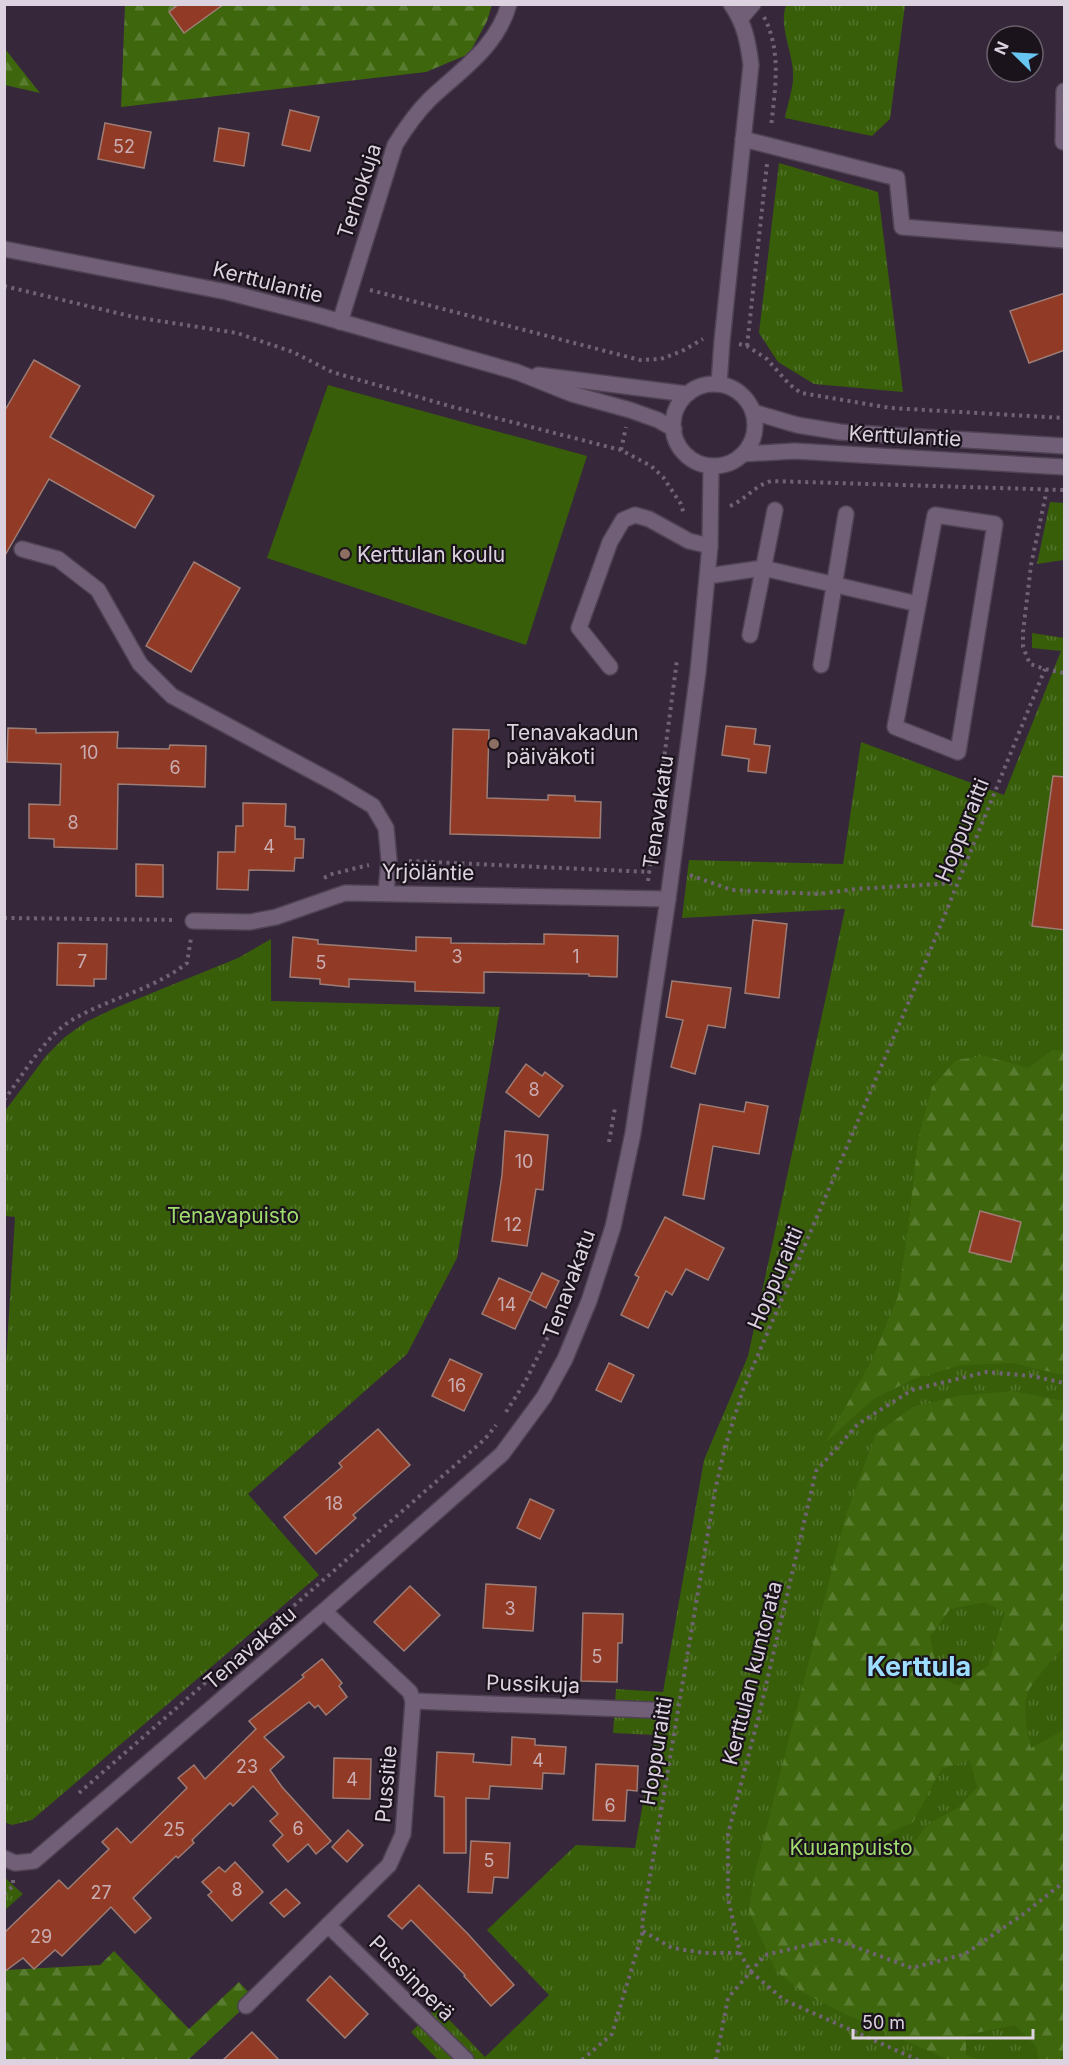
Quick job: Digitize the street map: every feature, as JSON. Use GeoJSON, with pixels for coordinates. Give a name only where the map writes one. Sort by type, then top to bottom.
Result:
{"type":"FeatureCollection","features":[{"type":"Feature","properties":{"kind":"street","name":"Terhokuja"},"geometry":{"type":"LineString","coordinates":[[340,322],[395,145],[409,122],[429,100],[473,62],[493,38],[509,4]]}},
{"type":"Feature","properties":{"kind":"street"},"geometry":{"type":"LineString","coordinates":[[719,384],[751,65],[748,39],[741,18],[731,4]]}},
{"type":"Feature","properties":{"kind":"street"},"geometry":{"type":"LineString","coordinates":[[741,18],[757,7]]}},
{"type":"Feature","properties":{"kind":"street"},"geometry":{"type":"LineString","coordinates":[[1063,141],[1065,92]]}},
{"type":"Feature","properties":{"kind":"street"},"geometry":{"type":"LineString","coordinates":[[743,139],[897,178],[902,227],[1065,240]]}},
{"type":"Feature","properties":{"kind":"street","name":"Kerttulantie"},"geometry":{"type":"LineString","coordinates":[[4,249],[227,292],[340,322],[517,372],[572,394],[630,410],[674,429]]}},
{"type":"Feature","properties":{"kind":"street","name":"Kerttulantie"},"geometry":{"type":"LineString","coordinates":[[517,372],[687,394]]}},
{"type":"Feature","properties":{"kind":"street"},"geometry":{"type":"LineString","coordinates":[[708,384],[719,384],[730,387],[748,401],[753,412],[754,434],[743,454],[733,461],[711,466],[701,464],[684,452],[678,444],[674,429],[675,413],[687,394],[708,384]]}},
{"type":"Feature","properties":{"kind":"street","name":"Kerttulantie"},"geometry":{"type":"LineString","coordinates":[[753,412],[797,425],[840,432],[1065,446]]}},
{"type":"Feature","properties":{"kind":"street","name":"Kerttulantie"},"geometry":{"type":"LineString","coordinates":[[743,454],[795,451],[1065,467]]}},
{"type":"Feature","properties":{"kind":"street","name":"Tenavakatu"},"geometry":{"type":"LineString","coordinates":[[4,1858],[15,1863],[34,1861],[502,1454],[544,1397],[565,1359],[590,1301],[612,1227],[633,1133],[668,899],[698,672],[710,546],[711,466]]}},
{"type":"Feature","properties":{"kind":"street"},"geometry":{"type":"LineString","coordinates":[[750,635],[775,510]]}},
{"type":"Feature","properties":{"kind":"street"},"geometry":{"type":"LineString","coordinates":[[821,665],[846,514]]}},
{"type":"Feature","properties":{"kind":"street"},"geometry":{"type":"LineString","coordinates":[[610,667],[579,628],[610,542],[623,520],[635,515],[649,519],[689,541],[710,546]]}},
{"type":"Feature","properties":{"kind":"street"},"geometry":{"type":"LineString","coordinates":[[935,515],[995,524],[958,752],[895,727],[918,604],[935,515]]}},
{"type":"Feature","properties":{"kind":"street"},"geometry":{"type":"LineString","coordinates":[[22,549],[58,559],[98,590],[140,664],[172,696],[373,806],[386,828],[389,860],[386,892]]}},
{"type":"Feature","properties":{"kind":"street"},"geometry":{"type":"LineString","coordinates":[[708,576],[763,568],[918,604]]}},
{"type":"Feature","properties":{"kind":"street","name":"Yrjöläntie"},"geometry":{"type":"LineString","coordinates":[[193,921],[250,922],[276,917],[345,893],[668,899]]}},
{"type":"Feature","properties":{"kind":"street"},"geometry":{"type":"LineString","coordinates":[[324,1611],[410,1692],[413,1701]]}},
{"type":"Feature","properties":{"kind":"street","name":"Pussikuja"},"geometry":{"type":"LineString","coordinates":[[413,1701],[652,1710]]}},
{"type":"Feature","properties":{"kind":"street","name":"Pussitie"},"geometry":{"type":"LineString","coordinates":[[246,2006],[389,1865],[403,1834],[413,1701]]}},
{"type":"Feature","properties":{"kind":"street","name":"Pussinperä"},"geometry":{"type":"LineString","coordinates":[[328,1925],[466,2061]]}},
{"type":"Feature","properties":{"kind":"path"},"geometry":{"type":"LineString","coordinates":[[747,346],[776,82],[776,50],[771,30],[757,7]]}},
{"type":"Feature","properties":{"kind":"path"},"geometry":{"type":"LineString","coordinates":[[4,286],[134,317],[237,333],[293,352],[343,375],[453,407],[621,450],[651,466],[663,477],[681,504],[689,541]]}},
{"type":"Feature","properties":{"kind":"path"},"geometry":{"type":"LineString","coordinates":[[732,506],[758,485],[771,481],[1065,490]]}},
{"type":"Feature","properties":{"kind":"path"},"geometry":{"type":"LineString","coordinates":[[1047,489],[1030,565],[1023,647],[1030,664],[1065,673]]}},
{"type":"Feature","properties":{"kind":"path"},"geometry":{"type":"LineString","coordinates":[[646,897],[678,656]]}},
{"type":"Feature","properties":{"kind":"path","name":"Hoppuraitti"},"geometry":{"type":"LineString","coordinates":[[582,2061],[612,2034],[643,1931],[642,1924],[715,1491],[725,1447],[743,1390],[919,978],[1045,669]]}},
{"type":"Feature","properties":{"kind":"path"},"geometry":{"type":"LineString","coordinates":[[4,1100],[51,1037],[71,1020],[171,976],[187,963],[193,921]]}},
{"type":"Feature","properties":{"kind":"path"},"geometry":{"type":"LineString","coordinates":[[607,1150],[615,1104]]}},
{"type":"Feature","properties":{"kind":"path"},"geometry":{"type":"LineString","coordinates":[[504,1415],[525,1382],[565,1303]]}},
{"type":"Feature","properties":{"kind":"path","name":"Kerttulan kuntorata"},"geometry":{"type":"LineString","coordinates":[[918,2061],[784,2000],[752,1972],[740,1953],[728,1898],[728,1834],[759,1715],[816,1471],[858,1424],[912,1390],[986,1372],[1032,1376],[1065,1383]]}},
{"type":"Feature","properties":{"kind":"path"},"geometry":{"type":"LineString","coordinates":[[79,1794],[485,1439],[498,1423]]}},
{"type":"Feature","properties":{"kind":"path"},"geometry":{"type":"LineString","coordinates":[[716,2061],[728,1998],[765,1955],[834,1939],[912,1968],[965,1954],[1065,1882]]}},
{"type":"Feature","properties":{"kind":"path"},"geometry":{"type":"LineString","coordinates":[[643,1931],[672,1948],[705,1953],[740,1953]]}},
{"type":"Feature","properties":{"kind":"green space"},"geometry":{"type":"Polygon","coordinates":[[[125,5],[492,5],[487,21],[469,54],[426,72],[121,107],[125,5]]]}},
{"type":"Feature","properties":{"kind":"green space"},"geometry":{"type":"Polygon","coordinates":[[[786,5],[905,5],[890,119],[872,136],[785,118],[793,80],[792,61],[784,23],[786,5]]]}},
{"type":"Feature","properties":{"kind":"green space"},"geometry":{"type":"Polygon","coordinates":[[[5,49],[40,93],[5,85],[5,49]]]}},
{"type":"Feature","properties":{"kind":"green space"},"geometry":{"type":"Polygon","coordinates":[[[779,163],[878,192],[903,392],[814,384],[778,362],[759,333],[779,163]]]}},
{"type":"Feature","properties":{"kind":"green space"},"geometry":{"type":"Polygon","coordinates":[[[328,385],[587,456],[526,645],[267,558],[328,385]]]}},
{"type":"Feature","properties":{"kind":"green space"},"geometry":{"type":"Polygon","coordinates":[[[1050,502],[1064,503],[1064,560],[1037,564],[1050,502]]]}},
{"type":"Feature","properties":{"kind":"green space","name":"Kuuanpuisto"},"geometry":{"type":"Polygon","coordinates":[[[1032,633],[1064,638],[1064,2060],[438,2060],[411,2032],[437,2007],[485,2057],[549,1995],[487,1930],[576,1845],[635,1848],[655,1735],[613,1733],[616,1689],[663,1692],[704,1460],[748,1356],[845,909],[682,918],[689,860],[843,864],[861,742],[1004,795],[1061,651],[1032,648],[1032,633]]]}},
{"type":"Feature","properties":{"kind":"green space","name":"Tenavapuisto"},"geometry":{"type":"Polygon","coordinates":[[[271,939],[271,1001],[500,1007],[457,1258],[407,1354],[248,1494],[319,1575],[32,1820],[12,1825],[4,1822],[4,1394],[15,1217],[5,1216],[5,1111],[46,1056],[65,1037],[86,1022],[238,958],[271,939]]]}},
{"type":"Feature","properties":{"kind":"green space"},"geometry":{"type":"Polygon","coordinates":[[[1053,1050],[1064,1051],[1064,1375],[1012,1363],[961,1365],[916,1378],[873,1399],[825,1443],[871,1362],[898,1296],[918,1140],[932,1087],[956,1060],[985,1056],[1028,1068],[1053,1050]]]}},
{"type":"Feature","properties":{"kind":"green space"},"geometry":{"type":"Polygon","coordinates":[[[1012,1391],[1064,1401],[1064,1647],[1028,1692],[1025,1713],[1031,1748],[1064,1730],[1064,2054],[1059,2060],[1039,2060],[1036,2046],[1015,2025],[966,2035],[966,2055],[980,2060],[949,2060],[845,2014],[804,1993],[776,1971],[749,1911],[754,1877],[846,1515],[876,1434],[913,1407],[958,1396],[1012,1391]],[[985,1602],[950,1609],[930,1637],[939,1677],[958,1686],[988,1666],[1005,1613],[985,1602]],[[970,1760],[941,1769],[913,1822],[884,1836],[874,1861],[902,1857],[928,1824],[958,1808],[977,1787],[970,1760]]]}},
{"type":"Feature","properties":{"kind":"green space"},"geometry":{"type":"Polygon","coordinates":[[[4,1877],[23,1894],[5,1910],[4,1910],[4,1877]]]}},
{"type":"Feature","properties":{"kind":"green space"},"geometry":{"type":"Polygon","coordinates":[[[114,1951],[189,2029],[239,1982],[254,1998],[188,2060],[5,2060],[5,1970],[100,1965],[114,1951]]]}},
{"type":"Feature","properties":{"kind":"building"},"geometry":{"type":"Polygon","coordinates":[[[179,4],[224,4],[184,33],[169,12],[179,4]]]}},
{"type":"Feature","properties":{"kind":"building"},"geometry":{"type":"Polygon","coordinates":[[[290,110],[319,117],[310,151],[282,145],[290,110]]]}},
{"type":"Feature","properties":{"kind":"building"},"geometry":{"type":"Polygon","coordinates":[[[105,123],[151,132],[144,168],[98,159],[105,123]]]}},
{"type":"Feature","properties":{"kind":"building"},"geometry":{"type":"Polygon","coordinates":[[[219,128],[249,133],[244,166],[214,161],[219,128]]]}},
{"type":"Feature","properties":{"kind":"building"},"geometry":{"type":"Polygon","coordinates":[[[1065,293],[1065,350],[1029,363],[1010,311],[1065,293]]]}},
{"type":"Feature","properties":{"kind":"building"},"geometry":{"type":"Polygon","coordinates":[[[34,360],[80,386],[50,437],[154,496],[135,528],[49,479],[4,557],[4,412],[34,360]]]}},
{"type":"Feature","properties":{"kind":"building"},"geometry":{"type":"Polygon","coordinates":[[[194,562],[240,588],[191,672],[146,646],[194,562]]]}},
{"type":"Feature","properties":{"kind":"building"},"geometry":{"type":"Polygon","coordinates":[[[726,726],[756,729],[754,744],[770,746],[766,773],[748,771],[749,759],[722,755],[726,726]]]}},
{"type":"Feature","properties":{"kind":"building"},"geometry":{"type":"Polygon","coordinates":[[[8,728],[36,729],[36,733],[118,732],[117,748],[169,749],[170,745],[206,746],[205,787],[118,784],[117,849],[54,847],[54,839],[29,838],[29,804],[60,805],[61,764],[7,762],[8,728]]]}},
{"type":"Feature","properties":{"kind":"building"},"geometry":{"type":"Polygon","coordinates":[[[453,729],[489,730],[487,798],[548,800],[548,795],[575,796],[575,801],[601,802],[600,838],[450,834],[453,729]]]}},
{"type":"Feature","properties":{"kind":"building"},"geometry":{"type":"Polygon","coordinates":[[[1053,776],[1065,777],[1065,930],[1032,926],[1053,776]]]}},
{"type":"Feature","properties":{"kind":"building"},"geometry":{"type":"Polygon","coordinates":[[[243,803],[286,804],[285,826],[295,827],[295,839],[304,839],[303,858],[295,858],[294,871],[249,870],[248,890],[217,889],[218,852],[235,852],[236,826],[243,826],[243,803]]]}},
{"type":"Feature","properties":{"kind":"building"},"geometry":{"type":"Polygon","coordinates":[[[136,864],[163,865],[163,897],[136,896],[136,864]]]}},
{"type":"Feature","properties":{"kind":"building"},"geometry":{"type":"Polygon","coordinates":[[[753,920],[787,924],[779,998],[745,993],[753,920]]]}},
{"type":"Feature","properties":{"kind":"building"},"geometry":{"type":"Polygon","coordinates":[[[544,934],[618,936],[617,977],[589,976],[589,974],[484,972],[484,993],[415,991],[415,982],[349,979],[349,987],[320,984],[320,979],[290,977],[293,937],[318,940],[318,944],[416,951],[416,937],[451,938],[451,943],[544,944],[544,934]]]}},
{"type":"Feature","properties":{"kind":"building"},"geometry":{"type":"Polygon","coordinates":[[[58,943],[107,944],[106,979],[94,979],[94,986],[57,985],[58,943]]]}},
{"type":"Feature","properties":{"kind":"building"},"geometry":{"type":"Polygon","coordinates":[[[672,981],[731,988],[725,1028],[708,1025],[695,1074],[671,1067],[683,1020],[666,1017],[672,981]]]}},
{"type":"Feature","properties":{"kind":"building"},"geometry":{"type":"Polygon","coordinates":[[[526,1064],[542,1076],[545,1072],[563,1086],[539,1117],[506,1092],[526,1064]]]}},
{"type":"Feature","properties":{"kind":"building"},"geometry":{"type":"Polygon","coordinates":[[[746,1102],[768,1106],[759,1154],[713,1146],[704,1199],[683,1195],[700,1104],[744,1112],[746,1102]]]}},
{"type":"Feature","properties":{"kind":"building"},"geometry":{"type":"Polygon","coordinates":[[[505,1131],[548,1135],[543,1190],[536,1189],[527,1246],[492,1241],[502,1175],[505,1131]]]}},
{"type":"Feature","properties":{"kind":"building"},"geometry":{"type":"Polygon","coordinates":[[[980,1211],[1021,1222],[1011,1262],[969,1252],[980,1211]]]}},
{"type":"Feature","properties":{"kind":"building"},"geometry":{"type":"Polygon","coordinates":[[[665,1217],[724,1248],[708,1280],[686,1269],[672,1295],[666,1291],[648,1328],[621,1315],[639,1277],[635,1275],[665,1217]]]}},
{"type":"Feature","properties":{"kind":"building"},"geometry":{"type":"Polygon","coordinates":[[[542,1273],[559,1281],[546,1308],[529,1299],[542,1273]]]}},
{"type":"Feature","properties":{"kind":"building"},"geometry":{"type":"Polygon","coordinates":[[[499,1278],[532,1293],[515,1329],[482,1314],[499,1278]]]}},
{"type":"Feature","properties":{"kind":"building"},"geometry":{"type":"Polygon","coordinates":[[[450,1359],[482,1374],[464,1411],[432,1396],[450,1359]]]}},
{"type":"Feature","properties":{"kind":"building"},"geometry":{"type":"Polygon","coordinates":[[[609,1363],[634,1375],[621,1402],[596,1390],[609,1363]]]}},
{"type":"Feature","properties":{"kind":"building"},"geometry":{"type":"Polygon","coordinates":[[[378,1429],[410,1465],[353,1515],[356,1518],[316,1554],[284,1517],[342,1467],[339,1463],[378,1429]]]}},
{"type":"Feature","properties":{"kind":"building"},"geometry":{"type":"Polygon","coordinates":[[[530,1499],[554,1510],[540,1539],[517,1528],[530,1499]]]}},
{"type":"Feature","properties":{"kind":"building"},"geometry":{"type":"Polygon","coordinates":[[[486,1584],[536,1587],[533,1631],[483,1628],[486,1584]]]}},
{"type":"Feature","properties":{"kind":"building"},"geometry":{"type":"Polygon","coordinates":[[[410,1586],[440,1615],[404,1651],[374,1622],[410,1586]]]}},
{"type":"Feature","properties":{"kind":"building"},"geometry":{"type":"Polygon","coordinates":[[[583,1613],[623,1614],[622,1643],[618,1643],[617,1682],[581,1681],[583,1613]]]}},
{"type":"Feature","properties":{"kind":"building"},"geometry":{"type":"Polygon","coordinates":[[[322,1659],[342,1683],[339,1686],[347,1697],[326,1715],[318,1705],[315,1708],[309,1702],[264,1737],[284,1757],[270,1770],[282,1787],[331,1841],[316,1854],[308,1844],[288,1862],[273,1845],[283,1835],[270,1821],[278,1814],[253,1786],[233,1806],[230,1803],[192,1840],[194,1843],[178,1858],[176,1856],[133,1898],[151,1918],[135,1933],[111,1907],[62,1956],[55,1950],[34,1969],[23,1958],[4,1972],[4,1933],[59,1880],[68,1889],[109,1849],[102,1842],[117,1828],[131,1843],[187,1788],[178,1778],[194,1765],[205,1779],[256,1729],[249,1721],[304,1677],[302,1675],[322,1659]]]}},
{"type":"Feature","properties":{"kind":"building"},"geometry":{"type":"Polygon","coordinates":[[[512,1737],[535,1739],[535,1745],[566,1747],[564,1774],[543,1773],[542,1789],[490,1786],[489,1799],[466,1798],[466,1853],[444,1853],[444,1797],[435,1796],[437,1752],[474,1754],[473,1762],[511,1765],[512,1737]]]}},
{"type":"Feature","properties":{"kind":"building"},"geometry":{"type":"Polygon","coordinates":[[[334,1758],[371,1759],[370,1799],[333,1798],[334,1758]]]}},
{"type":"Feature","properties":{"kind":"building"},"geometry":{"type":"Polygon","coordinates":[[[596,1764],[638,1766],[637,1791],[627,1790],[625,1821],[593,1820],[596,1764]]]}},
{"type":"Feature","properties":{"kind":"building"},"geometry":{"type":"Polygon","coordinates":[[[348,1830],[363,1845],[347,1862],[332,1847],[348,1830]]]}},
{"type":"Feature","properties":{"kind":"building"},"geometry":{"type":"Polygon","coordinates":[[[471,1841],[510,1843],[508,1878],[494,1877],[492,1893],[468,1892],[471,1841]]]}},
{"type":"Feature","properties":{"kind":"building"},"geometry":{"type":"Polygon","coordinates":[[[235,1862],[263,1892],[232,1921],[208,1895],[212,1892],[202,1882],[219,1867],[225,1872],[235,1862]]]}},
{"type":"Feature","properties":{"kind":"building"},"geometry":{"type":"Polygon","coordinates":[[[419,1885],[514,1985],[491,2006],[465,1975],[411,1920],[402,1929],[388,1916],[419,1885]]]}},
{"type":"Feature","properties":{"kind":"building"},"geometry":{"type":"Polygon","coordinates":[[[286,1889],[300,1903],[284,1917],[270,1903],[286,1889]]]}},
{"type":"Feature","properties":{"kind":"building"},"geometry":{"type":"Polygon","coordinates":[[[330,1976],[368,2014],[345,2038],[307,2000],[330,1976]]]}},
{"type":"Feature","properties":{"kind":"building"},"geometry":{"type":"Polygon","coordinates":[[[252,2032],[280,2061],[222,2061],[252,2032]]]}},
{"type":"Feature","properties":{"kind":"place","name":"Kerttulan koulu"},"geometry":{"type":"Point","coordinates":[345,554]}},
{"type":"Feature","properties":{"kind":"place","name":"Tenavakadun päiväkoti"},"geometry":{"type":"Point","coordinates":[494,744]}},
{"type":"Feature","properties":{"kind":"district","name":"Kerttula"},"geometry":{"type":"Point","coordinates":[919,1666]}}]}
